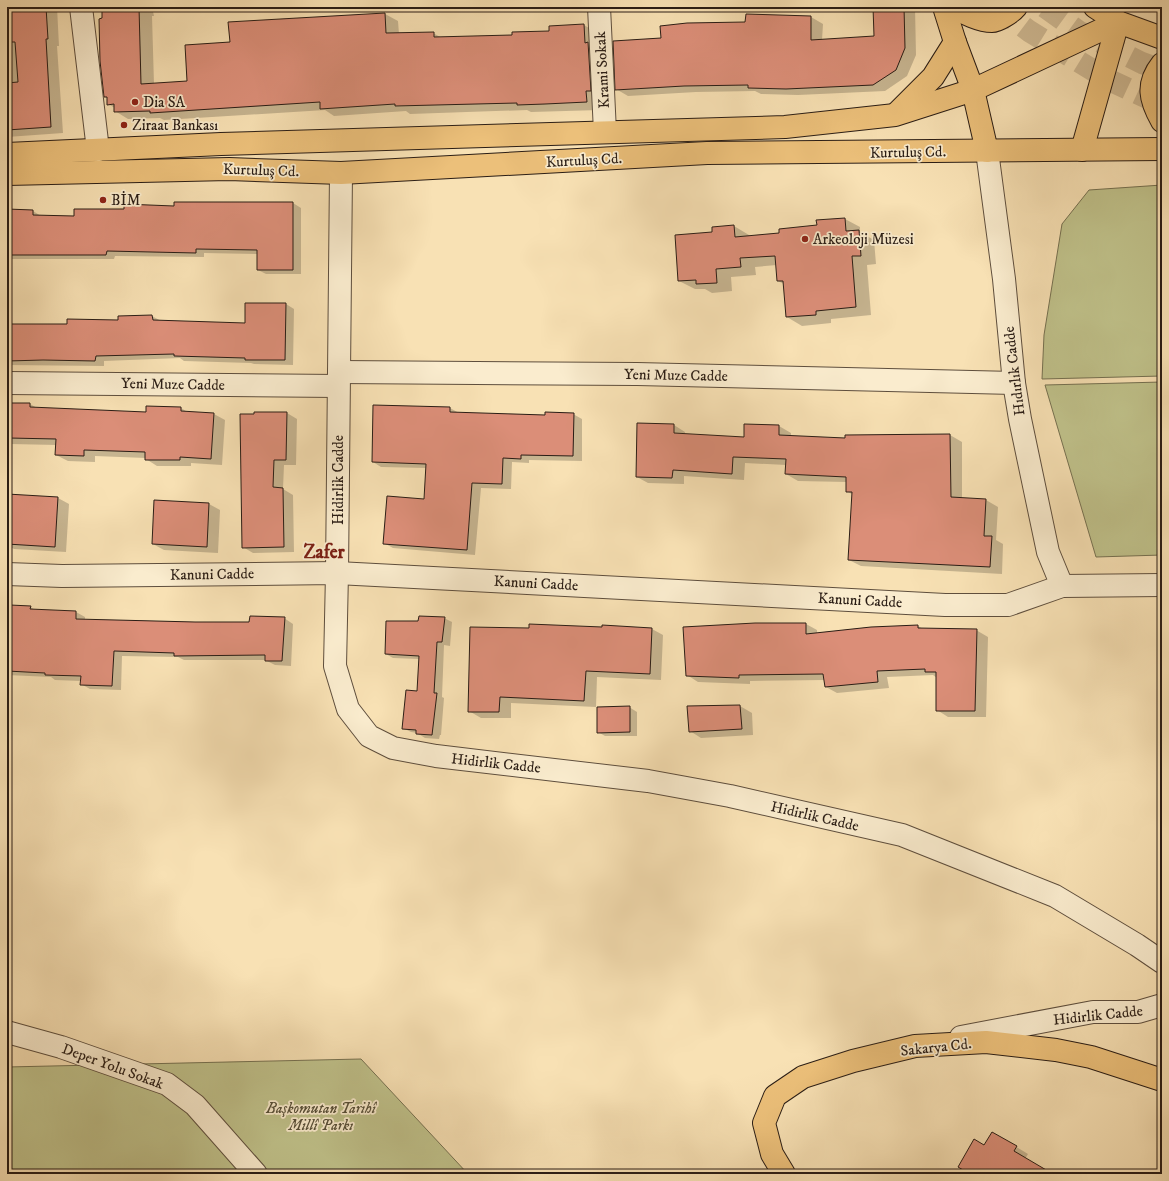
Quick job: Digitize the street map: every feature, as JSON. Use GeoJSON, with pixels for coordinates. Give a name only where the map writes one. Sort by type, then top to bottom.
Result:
{"type":"FeatureCollection","features":[{"type":"Feature","properties":{"kind":"main road"},"geometry":{"type":"LineString","coordinates":[[944,7],[973,90],[987,151]]}},
{"type":"Feature","properties":{"kind":"main road"},"geometry":{"type":"LineString","coordinates":[[954,7],[966,15],[993,21],[1012,12],[1016,7]]}},
{"type":"Feature","properties":{"kind":"main road"},"geometry":{"type":"LineString","coordinates":[[1095,7],[1118,22],[1162,38]]}},
{"type":"Feature","properties":{"kind":"main road","name":"Kurtuluş Cd."},"geometry":{"type":"LineString","coordinates":[[7,154],[228,143],[786,127],[895,115],[973,90],[1118,22]]}},
{"type":"Feature","properties":{"kind":"main road"},"geometry":{"type":"LineString","coordinates":[[1082,150],[1118,22]]}},
{"type":"Feature","properties":{"kind":"main road"},"geometry":{"type":"LineString","coordinates":[[895,115],[933,77],[955,42]]}},
{"type":"Feature","properties":{"kind":"main road"},"geometry":{"type":"LineString","coordinates":[[1162,64],[1156,71],[1152,84],[1151,99],[1155,110],[1162,121]]}},
{"type":"Feature","properties":{"kind":"main road","name":"Kurtuluş Cd."},"geometry":{"type":"LineString","coordinates":[[7,174],[229,169],[341,173],[707,153],[1162,149]]}},
{"type":"Feature","properties":{"kind":"main road","name":"Sakarya Cd."},"geometry":{"type":"LineString","coordinates":[[784,1174],[772,1154],[764,1123],[775,1096],[803,1077],[853,1061],[915,1046],[986,1042],[1056,1050],[1091,1057],[1162,1080]]}},
{"type":"Feature","properties":{"kind":"street"},"geometry":{"type":"LineString","coordinates":[[81,7],[98,150]]}},
{"type":"Feature","properties":{"kind":"street","name":"Krami Sokak"},"geometry":{"type":"LineString","coordinates":[[599,7],[605,132]]}},
{"type":"Feature","properties":{"kind":"street","name":"Hıdırlık Cadde"},"geometry":{"type":"LineString","coordinates":[[987,151],[1004,279],[1014,383],[1020,419],[1048,552],[1062,586]]}},
{"type":"Feature","properties":{"kind":"street","name":"Hidirlik Cadde"},"geometry":{"type":"LineString","coordinates":[[341,173],[335,666],[348,709],[369,736],[393,748],[436,756],[648,781],[730,796],[902,836],[1055,896],[1137,945],[1162,962]]}},
{"type":"Feature","properties":{"kind":"street","name":"Yeni Muze Cadde"},"geometry":{"type":"LineString","coordinates":[[7,382],[339,379],[637,374],[1014,383]]}},
{"type":"Feature","properties":{"kind":"street","name":"Kanuni Cadde"},"geometry":{"type":"LineString","coordinates":[[7,574],[62,576],[337,573],[945,605],[1008,605],[1062,586],[1162,585]]}},
{"type":"Feature","properties":{"kind":"street","name":"Hidirlik Cadde"},"geometry":{"type":"LineString","coordinates":[[915,1046],[1092,1012],[1138,1012],[1162,1005]]}},
{"type":"Feature","properties":{"kind":"street","name":"Deper Yolu Sokak"},"geometry":{"type":"LineString","coordinates":[[7,1032],[61,1047],[167,1084],[195,1105],[256,1174]]}},
{"type":"Feature","properties":{"kind":"green space"},"geometry":{"type":"Polygon","coordinates":[[[1162,185],[1162,376],[1042,379],[1044,335],[1062,224],[1089,190],[1162,185]]]}},
{"type":"Feature","properties":{"kind":"green space"},"geometry":{"type":"Polygon","coordinates":[[[1162,382],[1162,555],[1096,557],[1045,385],[1162,382]]]}},
{"type":"Feature","properties":{"kind":"green space","name":"Başkomutan Tarihî Millî Parkı"},"geometry":{"type":"Polygon","coordinates":[[[361,1059],[468,1174],[7,1174],[7,1067],[361,1059]]]}},
{"type":"Feature","properties":{"kind":"building"},"geometry":{"type":"Polygon","coordinates":[[[7,7],[46,7],[48,39],[46,39],[51,127],[7,130],[7,83],[18,82],[15,42],[9,42],[7,7]]]}},
{"type":"Feature","properties":{"kind":"building"},"geometry":{"type":"Polygon","coordinates":[[[102,7],[139,7],[141,84],[187,81],[185,45],[230,42],[228,22],[385,13],[386,33],[434,32],[434,37],[512,35],[512,32],[549,31],[549,26],[584,24],[585,43],[588,42],[591,91],[586,91],[587,102],[545,104],[517,105],[517,103],[395,106],[395,104],[320,109],[320,102],[150,113],[150,111],[114,112],[114,104],[107,105],[107,97],[104,97],[100,61],[99,19],[102,18],[102,7]]]}},
{"type":"Feature","properties":{"kind":"building"},"geometry":{"type":"Polygon","coordinates":[[[873,7],[904,7],[905,48],[896,70],[873,85],[786,89],[748,88],[748,85],[684,86],[615,90],[613,41],[661,38],[660,26],[687,23],[745,22],[746,14],[811,16],[811,40],[874,36],[873,7]]]}},
{"type":"Feature","properties":{"kind":"building"},"geometry":{"type":"Polygon","coordinates":[[[174,202],[293,202],[293,270],[257,270],[257,250],[196,249],[196,253],[107,251],[106,255],[7,255],[7,209],[33,210],[33,215],[74,216],[74,209],[124,209],[124,204],[174,206],[174,202]]]}},
{"type":"Feature","properties":{"kind":"building"},"geometry":{"type":"Polygon","coordinates":[[[845,218],[846,231],[859,230],[861,256],[852,256],[856,307],[816,311],[816,315],[786,317],[783,281],[777,281],[775,256],[740,258],[741,267],[716,269],[717,283],[696,284],[696,280],[678,281],[675,235],[712,232],[712,227],[734,225],[735,237],[779,233],[779,229],[817,225],[816,220],[845,218]]]}},
{"type":"Feature","properties":{"kind":"building"},"geometry":{"type":"Polygon","coordinates":[[[245,303],[286,303],[285,360],[245,360],[245,358],[174,356],[174,354],[96,356],[95,361],[7,361],[7,324],[67,324],[67,319],[118,320],[118,316],[152,315],[153,320],[245,323],[245,303]]]}},
{"type":"Feature","properties":{"kind":"building"},"geometry":{"type":"Polygon","coordinates":[[[10,403],[30,403],[30,407],[146,412],[146,406],[181,407],[181,411],[214,413],[211,459],[180,457],[180,460],[145,460],[145,452],[84,450],[84,456],[55,455],[56,439],[9,438],[10,403]]]}},
{"type":"Feature","properties":{"kind":"building"},"geometry":{"type":"Polygon","coordinates":[[[373,405],[450,407],[450,412],[545,415],[545,412],[574,413],[573,456],[521,455],[521,459],[503,458],[502,484],[472,483],[467,550],[383,544],[387,496],[424,499],[426,464],[372,462],[373,405]]]}},
{"type":"Feature","properties":{"kind":"building"},"geometry":{"type":"Polygon","coordinates":[[[254,412],[287,412],[286,460],[274,460],[273,487],[283,488],[284,547],[242,548],[240,414],[254,414],[254,412]]]}},
{"type":"Feature","properties":{"kind":"building"},"geometry":{"type":"Polygon","coordinates":[[[637,423],[674,424],[674,433],[744,437],[744,424],[779,425],[779,435],[845,438],[845,435],[950,434],[951,497],[986,499],[984,536],[992,536],[990,567],[848,560],[852,492],[846,492],[846,477],[785,474],[786,459],[733,457],[732,474],[673,470],[672,478],[636,477],[637,423]]]}},
{"type":"Feature","properties":{"kind":"building"},"geometry":{"type":"Polygon","coordinates":[[[7,494],[58,497],[55,547],[7,544],[7,494]]]}},
{"type":"Feature","properties":{"kind":"building"},"geometry":{"type":"Polygon","coordinates":[[[154,500],[209,503],[207,547],[152,544],[154,500]]]}},
{"type":"Feature","properties":{"kind":"building"},"geometry":{"type":"Polygon","coordinates":[[[10,605],[31,606],[30,609],[76,611],[76,619],[249,622],[250,616],[285,617],[282,661],[265,661],[265,655],[174,656],[174,653],[114,651],[112,686],[80,685],[81,676],[45,675],[45,673],[7,671],[7,627],[10,605]]]}},
{"type":"Feature","properties":{"kind":"building"},"geometry":{"type":"Polygon","coordinates":[[[419,616],[445,617],[442,642],[437,642],[434,693],[437,693],[432,735],[416,734],[416,730],[402,729],[406,690],[417,691],[419,656],[385,654],[386,621],[418,621],[419,616]]]}},
{"type":"Feature","properties":{"kind":"building"},"geometry":{"type":"Polygon","coordinates":[[[755,623],[806,623],[806,634],[871,627],[918,625],[918,628],[977,629],[975,711],[936,711],[936,672],[925,672],[925,669],[877,671],[878,682],[825,687],[823,674],[739,675],[739,678],[686,676],[683,627],[755,623]]]}},
{"type":"Feature","properties":{"kind":"building"},"geometry":{"type":"Polygon","coordinates":[[[529,624],[602,627],[602,625],[652,628],[650,674],[586,671],[584,701],[500,697],[499,712],[468,712],[470,627],[529,628],[529,624]]]}},
{"type":"Feature","properties":{"kind":"building"},"geometry":{"type":"Polygon","coordinates":[[[740,705],[742,729],[689,732],[687,706],[740,705]]]}},
{"type":"Feature","properties":{"kind":"building"},"geometry":{"type":"Polygon","coordinates":[[[630,706],[630,732],[597,733],[597,707],[630,706]]]}},
{"type":"Feature","properties":{"kind":"building"},"geometry":{"type":"Polygon","coordinates":[[[992,1132],[1017,1146],[1014,1151],[1053,1174],[970,1174],[958,1167],[974,1139],[984,1145],[992,1132]]]}},
{"type":"Feature","properties":{"kind":"tunnel"},"geometry":{"type":"LineString","coordinates":[[997,7],[1029,31],[1109,80],[1152,100],[1162,102]]}},
{"type":"Feature","properties":{"kind":"tunnel"},"geometry":{"type":"LineString","coordinates":[[1045,7],[1078,31],[1142,63],[1162,70]]}},
{"type":"Feature","properties":{"kind":"place","name":"Dia SA"},"geometry":{"type":"Point","coordinates":[135,102]}},
{"type":"Feature","properties":{"kind":"place","name":"Ziraat Bankası"},"geometry":{"type":"Point","coordinates":[124,125]}},
{"type":"Feature","properties":{"kind":"place","name":"BİM"},"geometry":{"type":"Point","coordinates":[103,200]}},
{"type":"Feature","properties":{"kind":"place","name":"Arkeoloji Müzesi"},"geometry":{"type":"Point","coordinates":[805,239]}},
{"type":"Feature","properties":{"kind":"district","name":"Zafer"},"geometry":{"type":"Point","coordinates":[324,551]}}]}
